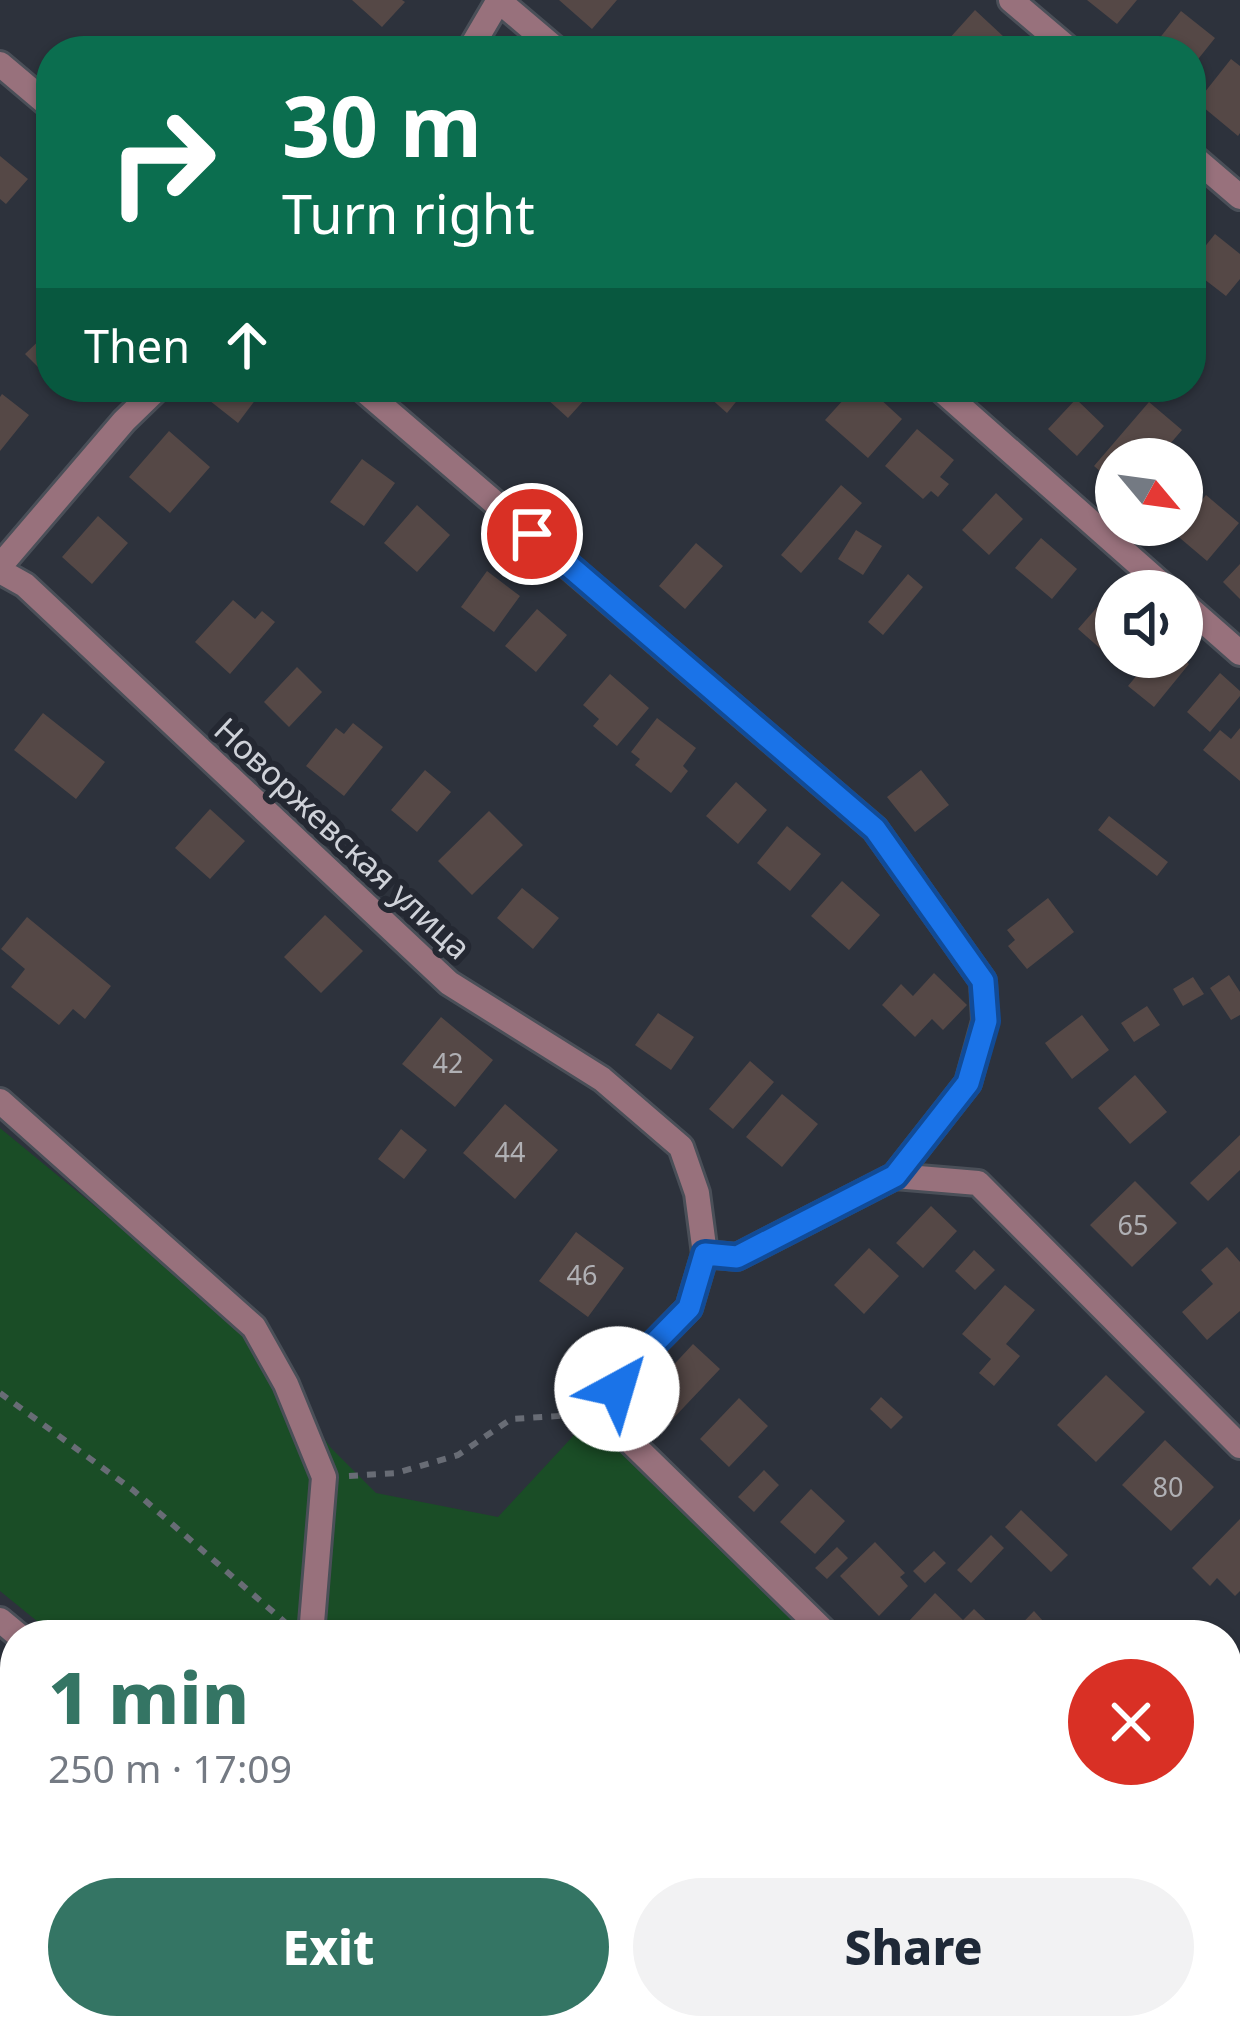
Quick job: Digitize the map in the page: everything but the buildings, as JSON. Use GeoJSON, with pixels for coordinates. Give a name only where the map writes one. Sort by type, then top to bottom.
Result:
{"type":"FeatureCollection","features":[{"type":"Feature","properties":{"kind":"street"},"geometry":{"type":"LineString","coordinates":[[478,36],[499,0],[541,36]]}},
{"type":"Feature","properties":{"kind":"street"},"geometry":{"type":"LineString","coordinates":[[1011,0],[1053,36]]}},
{"type":"Feature","properties":{"kind":"street"},"geometry":{"type":"LineString","coordinates":[[0,64],[36,94]]}},
{"type":"Feature","properties":{"kind":"street"},"geometry":{"type":"LineString","coordinates":[[1206,168],[1240,197]]}},
{"type":"Feature","properties":{"kind":"street"},"geometry":{"type":"LineString","coordinates":[[0,568],[144,402]]}},
{"type":"Feature","properties":{"kind":"street"},"geometry":{"type":"LineString","coordinates":[[377,402],[875,829],[983,981],[986,1021],[968,1083],[895,1176],[737,1257],[705,1254]]}},
{"type":"Feature","properties":{"kind":"street"},"geometry":{"type":"LineString","coordinates":[[955,402],[1145,570]]}},
{"type":"Feature","properties":{"kind":"street","name":"Новоржевская улица"},"geometry":{"type":"LineString","coordinates":[[0,568],[25,585],[449,983],[602,1078],[681,1148],[697,1193],[705,1254],[689,1308],[633,1365],[601,1413]]}},
{"type":"Feature","properties":{"kind":"street"},"geometry":{"type":"LineString","coordinates":[[1203,620],[1240,653]]}},
{"type":"Feature","properties":{"kind":"street"},"geometry":{"type":"LineString","coordinates":[[0,1101],[254,1327],[286,1384],[324,1477],[312,1620]]}},
{"type":"Feature","properties":{"kind":"street"},"geometry":{"type":"LineString","coordinates":[[895,1176],[978,1183],[1240,1446]]}},
{"type":"Feature","properties":{"kind":"street"},"geometry":{"type":"LineString","coordinates":[[601,1413],[813,1620]]}},
{"type":"Feature","properties":{"kind":"path"},"geometry":{"type":"LineString","coordinates":[[0,1393],[133,1490],[283,1620]]}},
{"type":"Feature","properties":{"kind":"path"},"geometry":{"type":"LineString","coordinates":[[324,1477],[396,1473],[458,1454],[511,1418],[601,1413]]}},
{"type":"Feature","properties":{"kind":"green space"},"geometry":{"type":"Polygon","coordinates":[[[0,1128],[248,1332],[331,1448],[376,1493],[498,1517],[588,1420],[793,1620],[36,1620],[0,1591],[0,1128]]]}},
{"type":"Feature","properties":{"kind":"route"},"geometry":{"type":"LineString","coordinates":[[532,534],[875,829],[983,981],[986,1021],[968,1083],[895,1176],[737,1257],[705,1254],[689,1308],[633,1365],[617,1389]]}}]}
